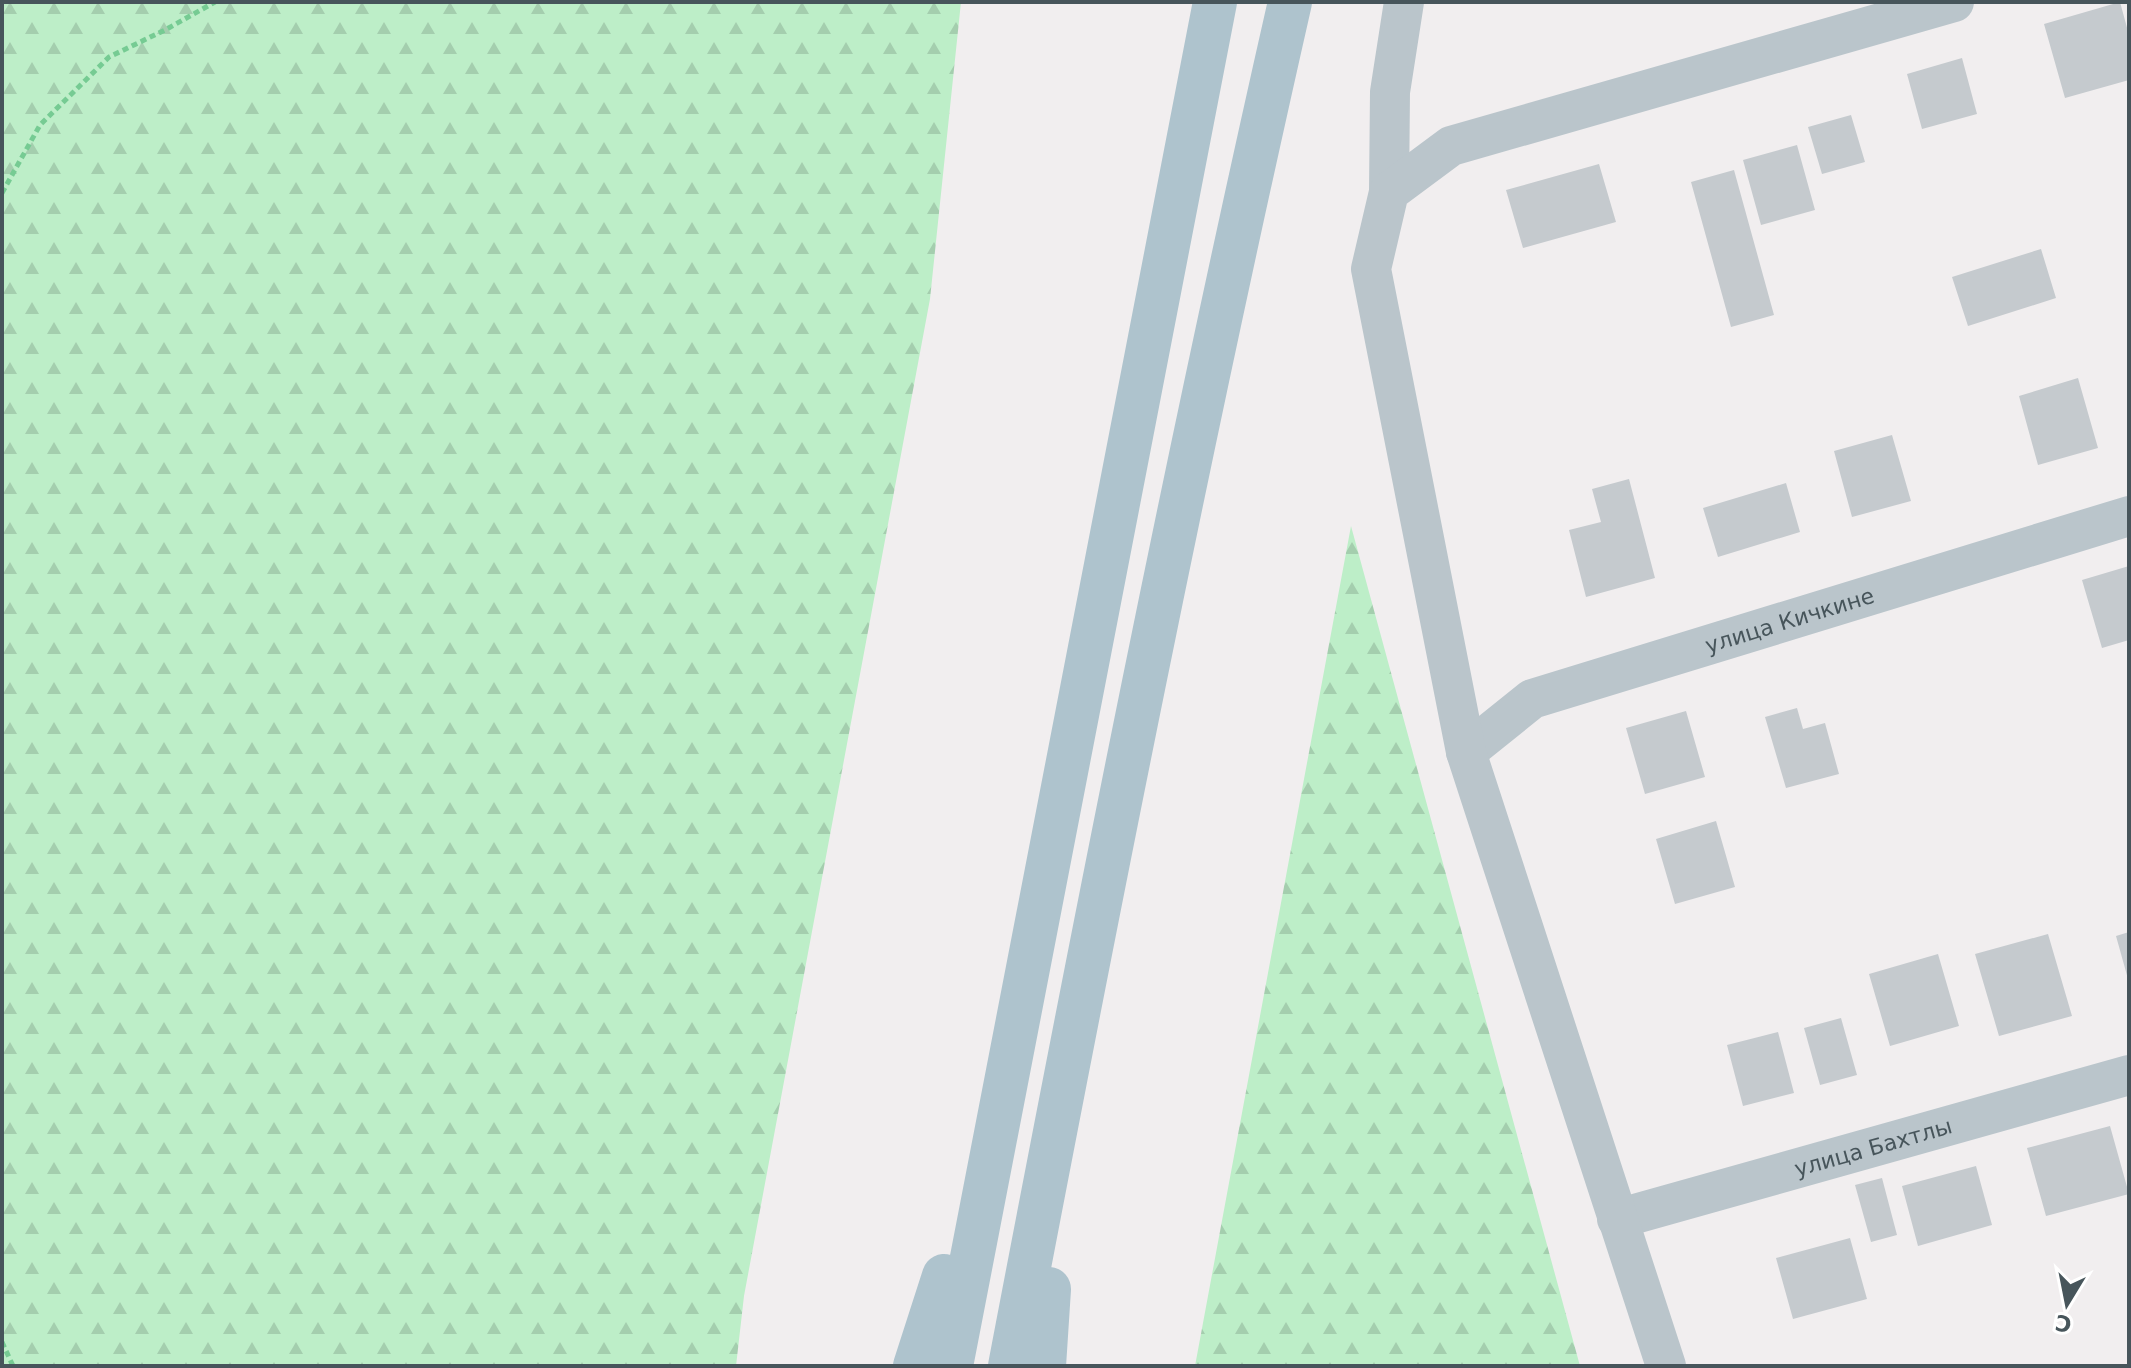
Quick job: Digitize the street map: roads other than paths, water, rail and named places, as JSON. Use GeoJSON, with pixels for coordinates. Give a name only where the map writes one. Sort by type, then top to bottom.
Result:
{"type":"FeatureCollection","features":[{"type":"Feature","properties":{"kind":"main road"},"geometry":{"type":"LineString","coordinates":[[951,1366],[1215,2]]}},
{"type":"Feature","properties":{"kind":"main road"},"geometry":{"type":"LineString","coordinates":[[1010,1366],[1109,845],[1223,294],[1290,2]]}},
{"type":"Feature","properties":{"kind":"main road"},"geometry":{"type":"LineString","coordinates":[[915,1366],[1006,1079]]}},
{"type":"Feature","properties":{"kind":"main road"},"geometry":{"type":"LineString","coordinates":[[1044,1366],[1062,1092]]}},
{"type":"Feature","properties":{"kind":"street"},"geometry":{"type":"LineString","coordinates":[[1404,2],[1390,92],[1389,192],[1371,269],[1466,752],[1666,1366]]}},
{"type":"Feature","properties":{"kind":"street"},"geometry":{"type":"LineString","coordinates":[[1389,192],[1451,146],[1954,2]]}},
{"type":"Feature","properties":{"kind":"street","name":"улица Кичкине"},"geometry":{"type":"LineString","coordinates":[[1466,752],[1532,699],[2129,516]]}},
{"type":"Feature","properties":{"kind":"street","name":"улица Бахтлы"},"geometry":{"type":"LineString","coordinates":[[1617,1219],[2129,1075]]}}]}
